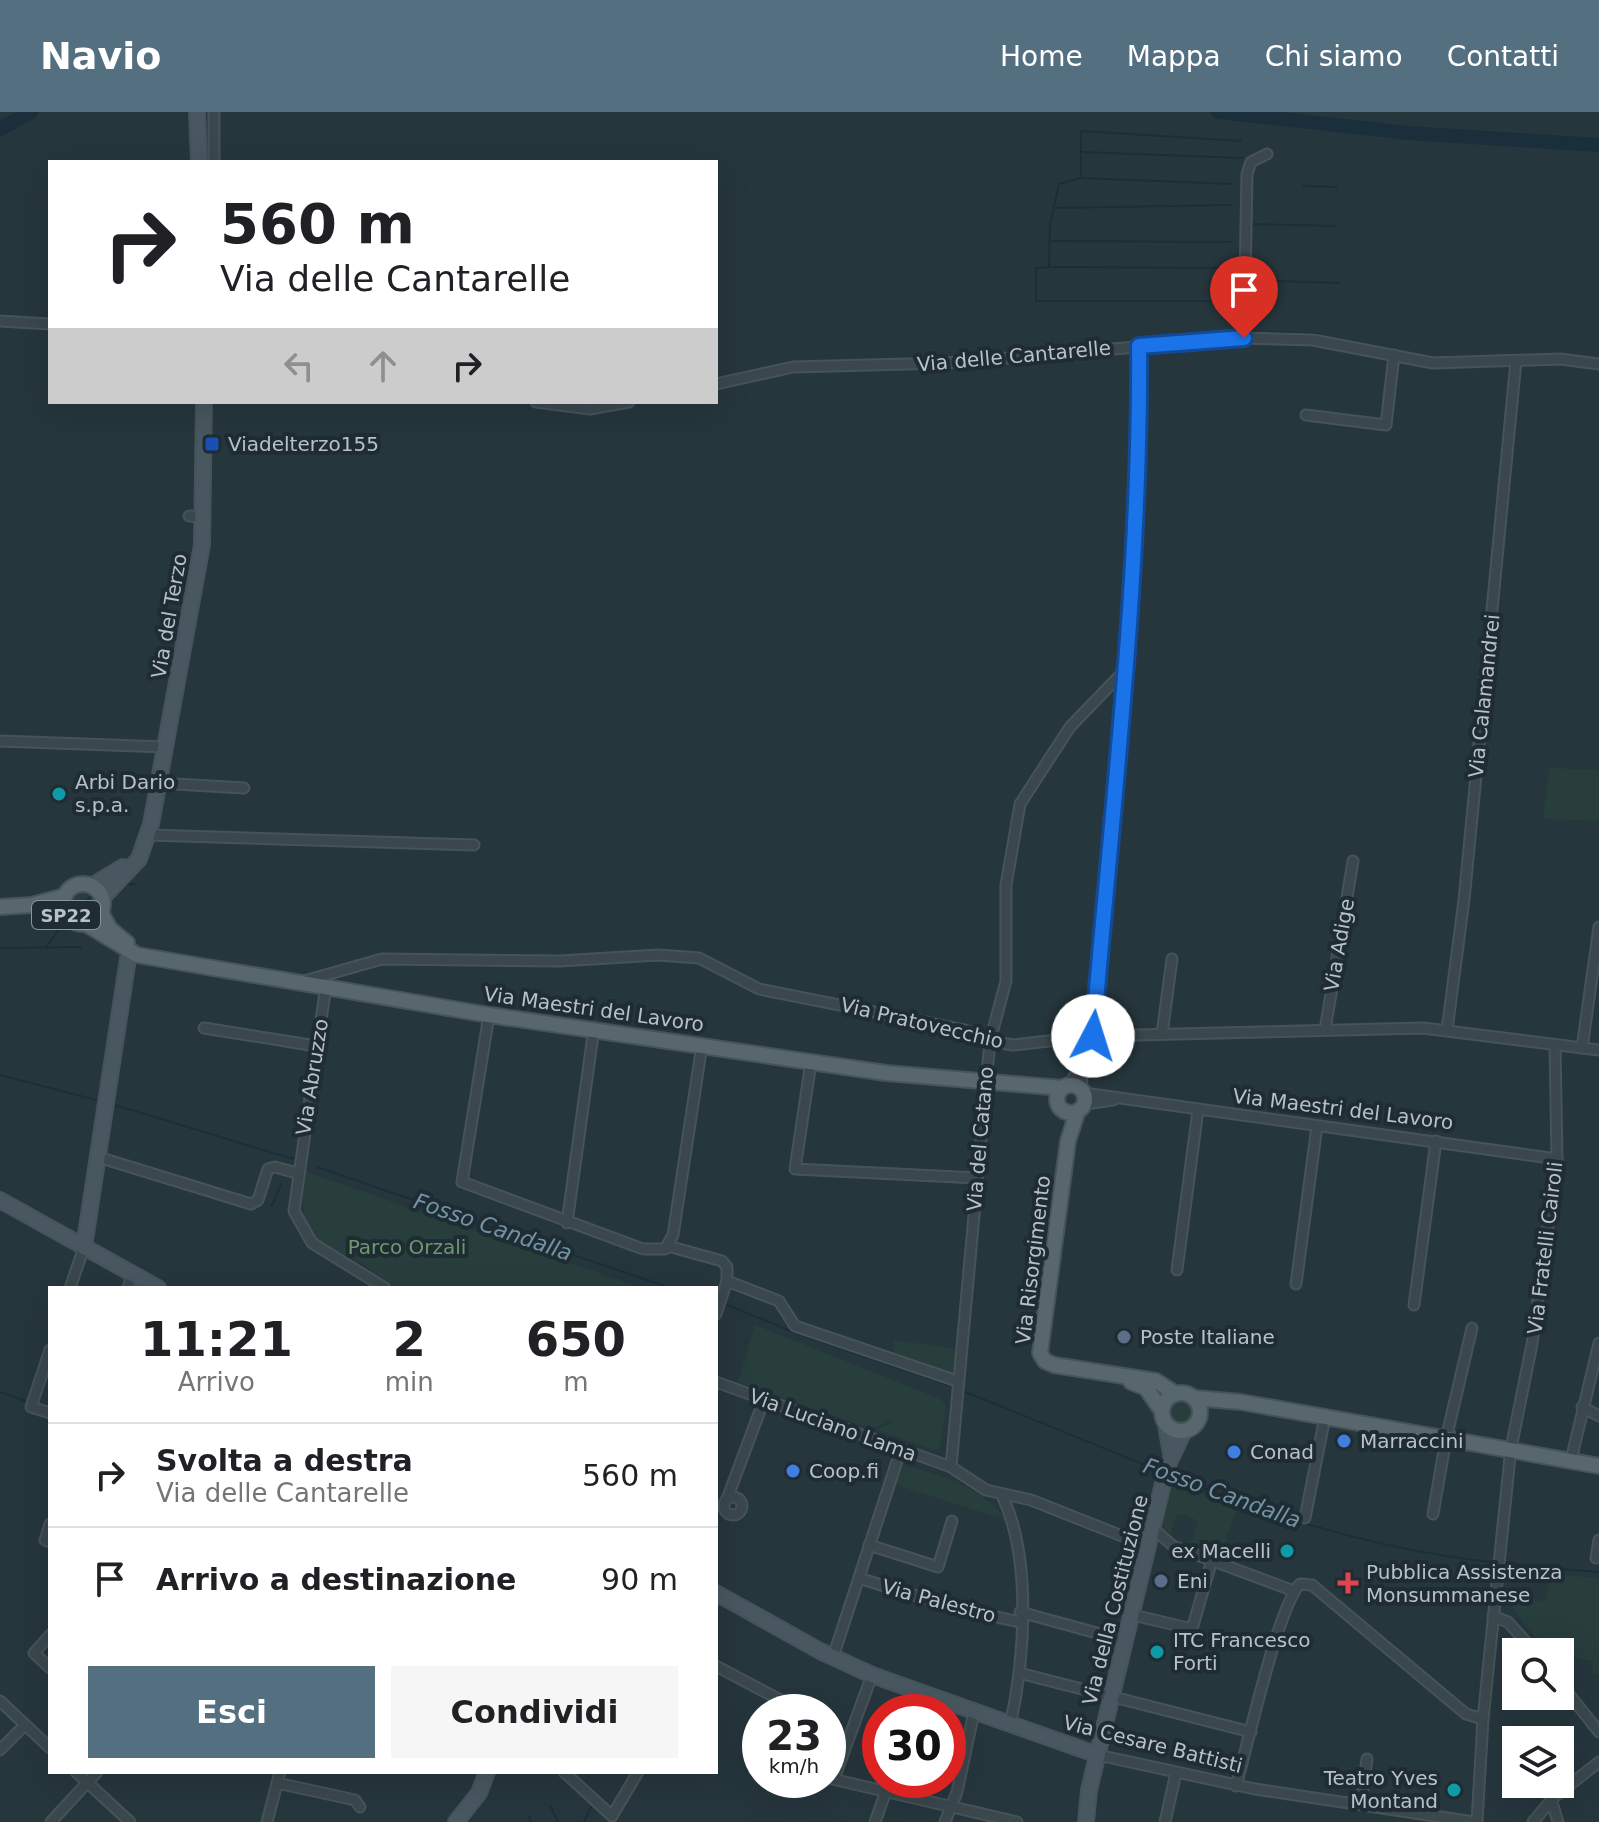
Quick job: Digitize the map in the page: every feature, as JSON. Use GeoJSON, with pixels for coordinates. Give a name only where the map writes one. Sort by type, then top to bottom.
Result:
{"type":"FeatureCollection","features":[{"type":"Feature","properties":{"kind":"main road","name":"SP22"},"geometry":{"type":"LineString","coordinates":[[0,907],[65,903],[79,885],[92,886],[101,906],[86,924],[73,921],[65,903]]}},
{"type":"Feature","properties":{"kind":"main road"},"geometry":{"type":"LineString","coordinates":[[101,906],[110,929],[155,958]]}},
{"type":"Feature","properties":{"kind":"main road"},"geometry":{"type":"LineString","coordinates":[[86,924],[129,952]]}},
{"type":"Feature","properties":{"kind":"main road","name":"Via Maestri del Lavoro"},"geometry":{"type":"LineString","coordinates":[[129,952],[489,1015],[886,1073],[1029,1087],[1073,1098]]}},
{"type":"Feature","properties":{"kind":"main road","name":"Via Risorgimento"},"geometry":{"type":"LineString","coordinates":[[1073,1098],[1040,1353],[1045,1361],[1156,1381],[1176,1394],[1194,1398],[1241,1402],[1510,1453],[1598,1466]]}},
{"type":"Feature","properties":{"kind":"main road","name":"Via Risorgimento"},"geometry":{"type":"LineString","coordinates":[[1112,1375],[1146,1388],[1164,1418],[1184,1431]]}},
{"type":"Feature","properties":{"kind":"main road"},"geometry":{"type":"LineString","coordinates":[[1164,1418],[1166,1400],[1176,1394]]}},
{"type":"Feature","properties":{"kind":"main road"},"geometry":{"type":"LineString","coordinates":[[1194,1398],[1200,1411],[1198,1420]]}},
{"type":"Feature","properties":{"kind":"main road"},"geometry":{"type":"LineString","coordinates":[[1184,1431],[1198,1420],[1241,1402]]}},
{"type":"Feature","properties":{"kind":"main road"},"geometry":{"type":"LineString","coordinates":[[1510,1453],[1598,1466]]}},
{"type":"Feature","properties":{"kind":"street"},"geometry":{"type":"LineString","coordinates":[[197,112],[199,160]]}},
{"type":"Feature","properties":{"kind":"street"},"geometry":{"type":"LineString","coordinates":[[214,112],[214,160]]}},
{"type":"Feature","properties":{"kind":"street"},"geometry":{"type":"LineString","coordinates":[[1244,338],[1247,174],[1251,162],[1267,154]]}},
{"type":"Feature","properties":{"kind":"street"},"geometry":{"type":"LineString","coordinates":[[0,321],[48,324]]}},
{"type":"Feature","properties":{"kind":"street","name":"Via delle Cantarelle"},"geometry":{"type":"LineString","coordinates":[[718,384],[793,367],[946,363],[1244,338],[1313,340],[1433,363],[1560,359],[1599,364]]}},
{"type":"Feature","properties":{"kind":"street"},"geometry":{"type":"LineString","coordinates":[[1073,1098],[1093,1036],[1124,671],[1140,432],[1139,346]]}},
{"type":"Feature","properties":{"kind":"street"},"geometry":{"type":"LineString","coordinates":[[1306,415],[1386,425],[1394,355]]}},
{"type":"Feature","properties":{"kind":"street","name":"Via Calamandrei"},"geometry":{"type":"LineString","coordinates":[[1447,1030],[1475,795],[1516,361]]}},
{"type":"Feature","properties":{"kind":"street","name":"Via del Terzo"},"geometry":{"type":"LineString","coordinates":[[146,841],[205,517],[204,404]]}},
{"type":"Feature","properties":{"kind":"street"},"geometry":{"type":"LineString","coordinates":[[551,404],[590,409],[618,404]]}},
{"type":"Feature","properties":{"kind":"street"},"geometry":{"type":"LineString","coordinates":[[189,516],[205,517]]}},
{"type":"Feature","properties":{"kind":"street","name":"Via del Catano"},"geometry":{"type":"LineString","coordinates":[[951,1467],[990,1041],[1006,981],[1006,885],[1020,804],[1070,727],[1124,671]]}},
{"type":"Feature","properties":{"kind":"street"},"geometry":{"type":"LineString","coordinates":[[0,741],[165,747]]}},
{"type":"Feature","properties":{"kind":"street"},"geometry":{"type":"LineString","coordinates":[[158,783],[244,788]]}},
{"type":"Feature","properties":{"kind":"street"},"geometry":{"type":"LineString","coordinates":[[146,841],[474,845]]}},
{"type":"Feature","properties":{"kind":"street"},"geometry":{"type":"LineString","coordinates":[[92,886],[129,863],[146,841]]}},
{"type":"Feature","properties":{"kind":"street"},"geometry":{"type":"LineString","coordinates":[[101,906],[134,866],[146,841]]}},
{"type":"Feature","properties":{"kind":"street","name":"Via Adige"},"geometry":{"type":"LineString","coordinates":[[1325,1030],[1353,861]]}},
{"type":"Feature","properties":{"kind":"street"},"geometry":{"type":"LineString","coordinates":[[1582,1048],[1599,927]]}},
{"type":"Feature","properties":{"kind":"street"},"geometry":{"type":"LineString","coordinates":[[71,1286],[84,1247],[129,952]]}},
{"type":"Feature","properties":{"kind":"street","name":"Via Pratovecchio"},"geometry":{"type":"LineString","coordinates":[[304,981],[382,959],[560,961],[658,955],[699,958],[759,989],[965,1030],[990,1041],[1013,1045],[1093,1036],[1447,1030],[1599,1050]]}},
{"type":"Feature","properties":{"kind":"street"},"geometry":{"type":"LineString","coordinates":[[1162,1034],[1172,959]]}},
{"type":"Feature","properties":{"kind":"street","name":"Via Abruzzo"},"geometry":{"type":"LineString","coordinates":[[297,1171],[326,985]]}},
{"type":"Feature","properties":{"kind":"street"},"geometry":{"type":"LineString","coordinates":[[489,1015],[462,1182],[643,1249],[659,1250],[668,1246],[722,1261],[727,1267],[726,1284],[718,1308]]}},
{"type":"Feature","properties":{"kind":"street"},"geometry":{"type":"LineString","coordinates":[[204,1028],[316,1046]]}},
{"type":"Feature","properties":{"kind":"street"},"geometry":{"type":"LineString","coordinates":[[567,1223],[594,1028]]}},
{"type":"Feature","properties":{"kind":"street"},"geometry":{"type":"LineString","coordinates":[[668,1246],[673,1235],[702,1045]]}},
{"type":"Feature","properties":{"kind":"street","name":"Via Fratelli Cairoli"},"geometry":{"type":"LineString","coordinates":[[1473,1821],[1478,1798],[1510,1453],[1532,1344],[1557,1159],[1555,1045]]}},
{"type":"Feature","properties":{"kind":"street"},"geometry":{"type":"LineString","coordinates":[[811,1062],[795,1169],[977,1178]]}},
{"type":"Feature","properties":{"kind":"street","name":"Via Maestri del Lavoro"},"geometry":{"type":"LineString","coordinates":[[1073,1098],[1124,1099],[1557,1159]]}},
{"type":"Feature","properties":{"kind":"street"},"geometry":{"type":"LineString","coordinates":[[1177,1270],[1198,1110]]}},
{"type":"Feature","properties":{"kind":"street"},"geometry":{"type":"LineString","coordinates":[[1296,1284],[1317,1126]]}},
{"type":"Feature","properties":{"kind":"street"},"geometry":{"type":"LineString","coordinates":[[1414,1305],[1436,1141]]}},
{"type":"Feature","properties":{"kind":"street"},"geometry":{"type":"LineString","coordinates":[[98,1157],[251,1204],[259,1198],[268,1169],[275,1167],[297,1171],[294,1211],[307,1238],[382,1286]]}},
{"type":"Feature","properties":{"kind":"street"},"geometry":{"type":"LineString","coordinates":[[0,1200],[84,1247],[130,1281],[150,1286]]}},
{"type":"Feature","properties":{"kind":"street"},"geometry":{"type":"LineString","coordinates":[[726,1284],[779,1301],[795,1326],[957,1381]]}},
{"type":"Feature","properties":{"kind":"street"},"geometry":{"type":"LineString","coordinates":[[1433,1514],[1451,1440],[1472,1328]]}},
{"type":"Feature","properties":{"kind":"street"},"geometry":{"type":"LineString","coordinates":[[1571,1460],[1599,1343]]}},
{"type":"Feature","properties":{"kind":"street"},"geometry":{"type":"LineString","coordinates":[[48,1356],[31,1407],[48,1412]]}},
{"type":"Feature","properties":{"kind":"street","name":"Via Luciano Lama"},"geometry":{"type":"LineString","coordinates":[[718,1383],[951,1467]]}},
{"type":"Feature","properties":{"kind":"street"},"geometry":{"type":"LineString","coordinates":[[727,1499],[764,1400]]}},
{"type":"Feature","properties":{"kind":"street"},"geometry":{"type":"LineString","coordinates":[[1582,1407],[1599,1416]]}},
{"type":"Feature","properties":{"kind":"street"},"geometry":{"type":"LineString","coordinates":[[1305,1518],[1325,1417]]}},
{"type":"Feature","properties":{"kind":"street","name":"Via della Costituzione"},"geometry":{"type":"LineString","coordinates":[[1164,1418],[1167,1468]]}},
{"type":"Feature","properties":{"kind":"street","name":"Via della Costituzione"},"geometry":{"type":"LineString","coordinates":[[1086,1822],[1098,1755],[1167,1468],[1184,1431]]}},
{"type":"Feature","properties":{"kind":"street","name":"Via Palestro"},"geometry":{"type":"LineString","coordinates":[[833,1657],[901,1449]]}},
{"type":"Feature","properties":{"kind":"street"},"geometry":{"type":"LineString","coordinates":[[951,1467],[986,1490],[1031,1500],[1127,1538],[1146,1555]]}},
{"type":"Feature","properties":{"kind":"street"},"geometry":{"type":"LineString","coordinates":[[1002,1495],[1016,1528],[1020,1553],[1019,1673],[1010,1726]]}},
{"type":"Feature","properties":{"kind":"street"},"geometry":{"type":"LineString","coordinates":[[869,1545],[938,1567],[952,1521]]}},
{"type":"Feature","properties":{"kind":"street"},"geometry":{"type":"LineString","coordinates":[[1127,1538],[1154,1527]]}},
{"type":"Feature","properties":{"kind":"street"},"geometry":{"type":"LineString","coordinates":[[1154,1527],[1166,1543],[1294,1591]]}},
{"type":"Feature","properties":{"kind":"street"},"geometry":{"type":"LineString","coordinates":[[1139,1588],[1145,1580],[1154,1527]]}},
{"type":"Feature","properties":{"kind":"street"},"geometry":{"type":"LineString","coordinates":[[1596,1558],[1599,1540]]}},
{"type":"Feature","properties":{"kind":"street"},"geometry":{"type":"LineString","coordinates":[[1133,1615],[1192,1629],[1212,1560]]}},
{"type":"Feature","properties":{"kind":"street","name":"Via Palestro"},"geometry":{"type":"LineString","coordinates":[[859,1578],[951,1607],[1020,1617]]}},
{"type":"Feature","properties":{"kind":"street"},"geometry":{"type":"LineString","coordinates":[[1236,1786],[1280,1627],[1294,1591],[1300,1584],[1312,1585],[1466,1714],[1483,1719]]}},
{"type":"Feature","properties":{"kind":"street","name":"Via Cesare Battisti"},"geometry":{"type":"LineString","coordinates":[[718,1594],[872,1675],[1098,1755],[1236,1786],[1473,1821]]}},
{"type":"Feature","properties":{"kind":"street"},"geometry":{"type":"LineString","coordinates":[[1493,1616],[1508,1622],[1522,1638]]}},
{"type":"Feature","properties":{"kind":"street"},"geometry":{"type":"LineString","coordinates":[[1020,1617],[1126,1641]]}},
{"type":"Feature","properties":{"kind":"street"},"geometry":{"type":"LineString","coordinates":[[48,1637],[34,1653],[48,1666]]}},
{"type":"Feature","properties":{"kind":"street"},"geometry":{"type":"LineString","coordinates":[[718,1667],[769,1694]]}},
{"type":"Feature","properties":{"kind":"street"},"geometry":{"type":"LineString","coordinates":[[1019,1673],[1251,1732]]}},
{"type":"Feature","properties":{"kind":"street"},"geometry":{"type":"LineString","coordinates":[[846,1740],[872,1675]]}},
{"type":"Feature","properties":{"kind":"street"},"geometry":{"type":"LineString","coordinates":[[0,1701],[48,1746]]}},
{"type":"Feature","properties":{"kind":"street"},"geometry":{"type":"LineString","coordinates":[[1574,1701],[1599,1732]]}},
{"type":"Feature","properties":{"kind":"street"},"geometry":{"type":"LineString","coordinates":[[945,1822],[952,1807],[974,1712]]}},
{"type":"Feature","properties":{"kind":"street"},"geometry":{"type":"LineString","coordinates":[[0,1750],[25,1725]]}},
{"type":"Feature","properties":{"kind":"street"},"geometry":{"type":"LineString","coordinates":[[1361,1803],[1367,1759]]}},
{"type":"Feature","properties":{"kind":"street"},"geometry":{"type":"LineString","coordinates":[[1533,1822],[1552,1799],[1599,1762]]}},
{"type":"Feature","properties":{"kind":"street"},"geometry":{"type":"LineString","coordinates":[[1165,1822],[1176,1773]]}},
{"type":"Feature","properties":{"kind":"street"},"geometry":{"type":"LineString","coordinates":[[78,1774],[130,1822]]}},
{"type":"Feature","properties":{"kind":"street"},"geometry":{"type":"LineString","coordinates":[[51,1822],[95,1774]]}},
{"type":"Feature","properties":{"kind":"street"},"geometry":{"type":"LineString","coordinates":[[267,1822],[279,1774]]}},
{"type":"Feature","properties":{"kind":"street"},"geometry":{"type":"LineString","coordinates":[[456,1822],[479,1793],[486,1774]]}},
{"type":"Feature","properties":{"kind":"street"},"geometry":{"type":"LineString","coordinates":[[566,1774],[612,1816],[637,1774]]}},
{"type":"Feature","properties":{"kind":"street"},"geometry":{"type":"LineString","coordinates":[[277,1783],[355,1800],[360,1807]]}},
{"type":"Feature","properties":{"kind":"street"},"geometry":{"type":"LineString","coordinates":[[875,1822],[884,1798]]}},
{"type":"Feature","properties":{"kind":"street"},"geometry":{"type":"LineString","coordinates":[[915,1798],[1017,1822]]}},
{"type":"Feature","properties":{"kind":"street"},"geometry":{"type":"LineString","coordinates":[[1552,1799],[1558,1822]]}},
{"type":"Feature","properties":{"kind":"green space"},"geometry":{"type":"Polygon","coordinates":[[[1549,768],[1599,770],[1599,821],[1543,819],[1549,768]]]}},
{"type":"Feature","properties":{"kind":"green space"},"geometry":{"type":"Polygon","coordinates":[[[84,891],[93,895],[97,904],[93,913],[84,917],[75,913],[71,904],[75,895],[84,891]]]}},
{"type":"Feature","properties":{"kind":"green space","name":"Parco Orzali"},"geometry":{"type":"Polygon","coordinates":[[[306,1172],[636,1286],[393,1286],[362,1264],[317,1240],[307,1227],[302,1200],[306,1172]]]}},
{"type":"Feature","properties":{"kind":"green space"},"geometry":{"type":"Polygon","coordinates":[[[755,1325],[940,1399],[946,1405],[940,1448],[934,1450],[876,1430],[892,1423],[891,1420],[872,1429],[738,1382],[755,1325]]]}},
{"type":"Feature","properties":{"kind":"green space"},"geometry":{"type":"Polygon","coordinates":[[[894,1340],[956,1349],[953,1374],[893,1356],[894,1340]]]}},
{"type":"Feature","properties":{"kind":"green space"},"geometry":{"type":"Polygon","coordinates":[[[1181,1399],[1190,1403],[1194,1412],[1190,1421],[1181,1425],[1172,1421],[1168,1412],[1172,1403],[1181,1399]]]}},
{"type":"Feature","properties":{"kind":"green space"},"geometry":{"type":"Polygon","coordinates":[[[903,1465],[973,1490],[1006,1520],[896,1485],[903,1465]]]}},
{"type":"Feature","properties":{"kind":"green space"},"geometry":{"type":"Polygon","coordinates":[[[1172,1482],[1238,1506],[1221,1552],[1184,1541],[1192,1540],[1198,1522],[1187,1514],[1176,1516],[1171,1531],[1176,1536],[1165,1531],[1163,1522],[1172,1482]]]}},
{"type":"Feature","properties":{"kind":"green space"},"geometry":{"type":"Polygon","coordinates":[[[1550,1574],[1599,1578],[1599,1674],[1593,1674],[1592,1661],[1574,1657],[1574,1638],[1535,1638],[1505,1598],[1545,1601],[1550,1574]]]}},
{"type":"Feature","properties":{"kind":"waterway"},"geometry":{"type":"LineString","coordinates":[[0,129],[31,112]]}},
{"type":"Feature","properties":{"kind":"waterway"},"geometry":{"type":"LineString","coordinates":[[1218,112],[1408,133],[1599,145]]}},
{"type":"Feature","properties":{"kind":"waterway"},"geometry":{"type":"LineString","coordinates":[[1230,301],[1036,301],[1036,268],[1049,267],[1050,224],[1059,184],[1081,178],[1081,131],[1241,141]]}},
{"type":"Feature","properties":{"kind":"waterway"},"geometry":{"type":"LineString","coordinates":[[1081,152],[1243,158]]}},
{"type":"Feature","properties":{"kind":"waterway"},"geometry":{"type":"LineString","coordinates":[[1081,178],[1232,184]]}},
{"type":"Feature","properties":{"kind":"waterway"},"geometry":{"type":"LineString","coordinates":[[1303,186],[1337,187]]}},
{"type":"Feature","properties":{"kind":"waterway"},"geometry":{"type":"LineString","coordinates":[[1056,208],[1231,205]]}},
{"type":"Feature","properties":{"kind":"waterway"},"geometry":{"type":"LineString","coordinates":[[1252,224],[1335,226]]}},
{"type":"Feature","properties":{"kind":"waterway"},"geometry":{"type":"LineString","coordinates":[[1052,241],[1231,242]]}},
{"type":"Feature","properties":{"kind":"waterway"},"geometry":{"type":"LineString","coordinates":[[1051,267],[1230,268]]}},
{"type":"Feature","properties":{"kind":"waterway"},"geometry":{"type":"LineString","coordinates":[[1249,280],[1339,283]]}},
{"type":"Feature","properties":{"kind":"waterway"},"geometry":{"type":"LineString","coordinates":[[1249,332],[1320,334]]}},
{"type":"Feature","properties":{"kind":"waterway"},"geometry":{"type":"LineString","coordinates":[[1140,341],[1237,333]]}},
{"type":"Feature","properties":{"kind":"waterway"},"geometry":{"type":"LineString","coordinates":[[126,884],[135,884]]}},
{"type":"Feature","properties":{"kind":"waterway"},"geometry":{"type":"LineString","coordinates":[[75,913],[91,896]]}},
{"type":"Feature","properties":{"kind":"waterway"},"geometry":{"type":"LineString","coordinates":[[46,947],[60,928]]}},
{"type":"Feature","properties":{"kind":"waterway"},"geometry":{"type":"LineString","coordinates":[[0,948],[81,947]]}},
{"type":"Feature","properties":{"kind":"waterway","name":"Fosso Candalla"},"geometry":{"type":"LineString","coordinates":[[0,1075],[100,1101]]}},
{"type":"Feature","properties":{"kind":"waterway","name":"Fosso Candalla"},"geometry":{"type":"LineString","coordinates":[[115,1105],[293,1159]]}},
{"type":"Feature","properties":{"kind":"waterway","name":"Fosso Candalla"},"geometry":{"type":"LineString","coordinates":[[317,1167],[664,1286]]}},
{"type":"Feature","properties":{"kind":"waterway"},"geometry":{"type":"LineString","coordinates":[[272,1206],[281,1184]]}},
{"type":"Feature","properties":{"kind":"waterway","name":"Fosso Candalla"},"geometry":{"type":"LineString","coordinates":[[725,1304],[798,1334],[949,1385]]}},
{"type":"Feature","properties":{"kind":"waterway","name":"Fosso Candalla"},"geometry":{"type":"LineString","coordinates":[[963,1391],[1160,1471]]}},
{"type":"Feature","properties":{"kind":"waterway"},"geometry":{"type":"LineString","coordinates":[[0,1392],[28,1402]]}},
{"type":"Feature","properties":{"kind":"waterway","name":"Fosso Candalla"},"geometry":{"type":"LineString","coordinates":[[1170,1475],[1248,1505],[1368,1541],[1491,1562]]}},
{"type":"Feature","properties":{"kind":"waterway","name":"Fosso Candalla"},"geometry":{"type":"LineString","coordinates":[[1508,1564],[1599,1572]]}},
{"type":"Feature","properties":{"kind":"waterway"},"geometry":{"type":"LineString","coordinates":[[551,1807],[558,1822]]}},
{"type":"Feature","properties":{"kind":"waterway"},"geometry":{"type":"LineString","coordinates":[[584,1822],[591,1807]]}},
{"type":"Feature","properties":{"kind":"waterway"},"geometry":{"type":"LineString","coordinates":[[529,1816],[531,1822]]}},
{"type":"Feature","properties":{"kind":"place","name":"Viadelterzo155"},"geometry":{"type":"Point","coordinates":[212,444]}},
{"type":"Feature","properties":{"kind":"place","name":"Arbi Dario s.p.a."},"geometry":{"type":"Point","coordinates":[59,794]}},
{"type":"Feature","properties":{"kind":"place","name":"Poste Italiane"},"geometry":{"type":"Point","coordinates":[1124,1337]}},
{"type":"Feature","properties":{"kind":"place","name":"Marraccini"},"geometry":{"type":"Point","coordinates":[1344,1441]}},
{"type":"Feature","properties":{"kind":"place","name":"Conad"},"geometry":{"type":"Point","coordinates":[1234,1452]}},
{"type":"Feature","properties":{"kind":"place","name":"Coop.fi"},"geometry":{"type":"Point","coordinates":[793,1471]}},
{"type":"Feature","properties":{"kind":"place","name":"ex Macelli"},"geometry":{"type":"Point","coordinates":[1287,1551]}},
{"type":"Feature","properties":{"kind":"place","name":"Eni"},"geometry":{"type":"Point","coordinates":[1161,1581]}},
{"type":"Feature","properties":{"kind":"place","name":"Pubblica Assistenza Monsummanese"},"geometry":{"type":"Point","coordinates":[1348,1583]}},
{"type":"Feature","properties":{"kind":"place","name":"ITC Francesco Forti"},"geometry":{"type":"Point","coordinates":[1157,1652]}},
{"type":"Feature","properties":{"kind":"place","name":"Teatro Yves Montand"},"geometry":{"type":"Point","coordinates":[1454,1790]}},
{"type":"Feature","properties":{"kind":"route"},"geometry":{"type":"LineString","coordinates":[[1093,1036],[1140,432],[1139,346],[1244,338]]}}]}
